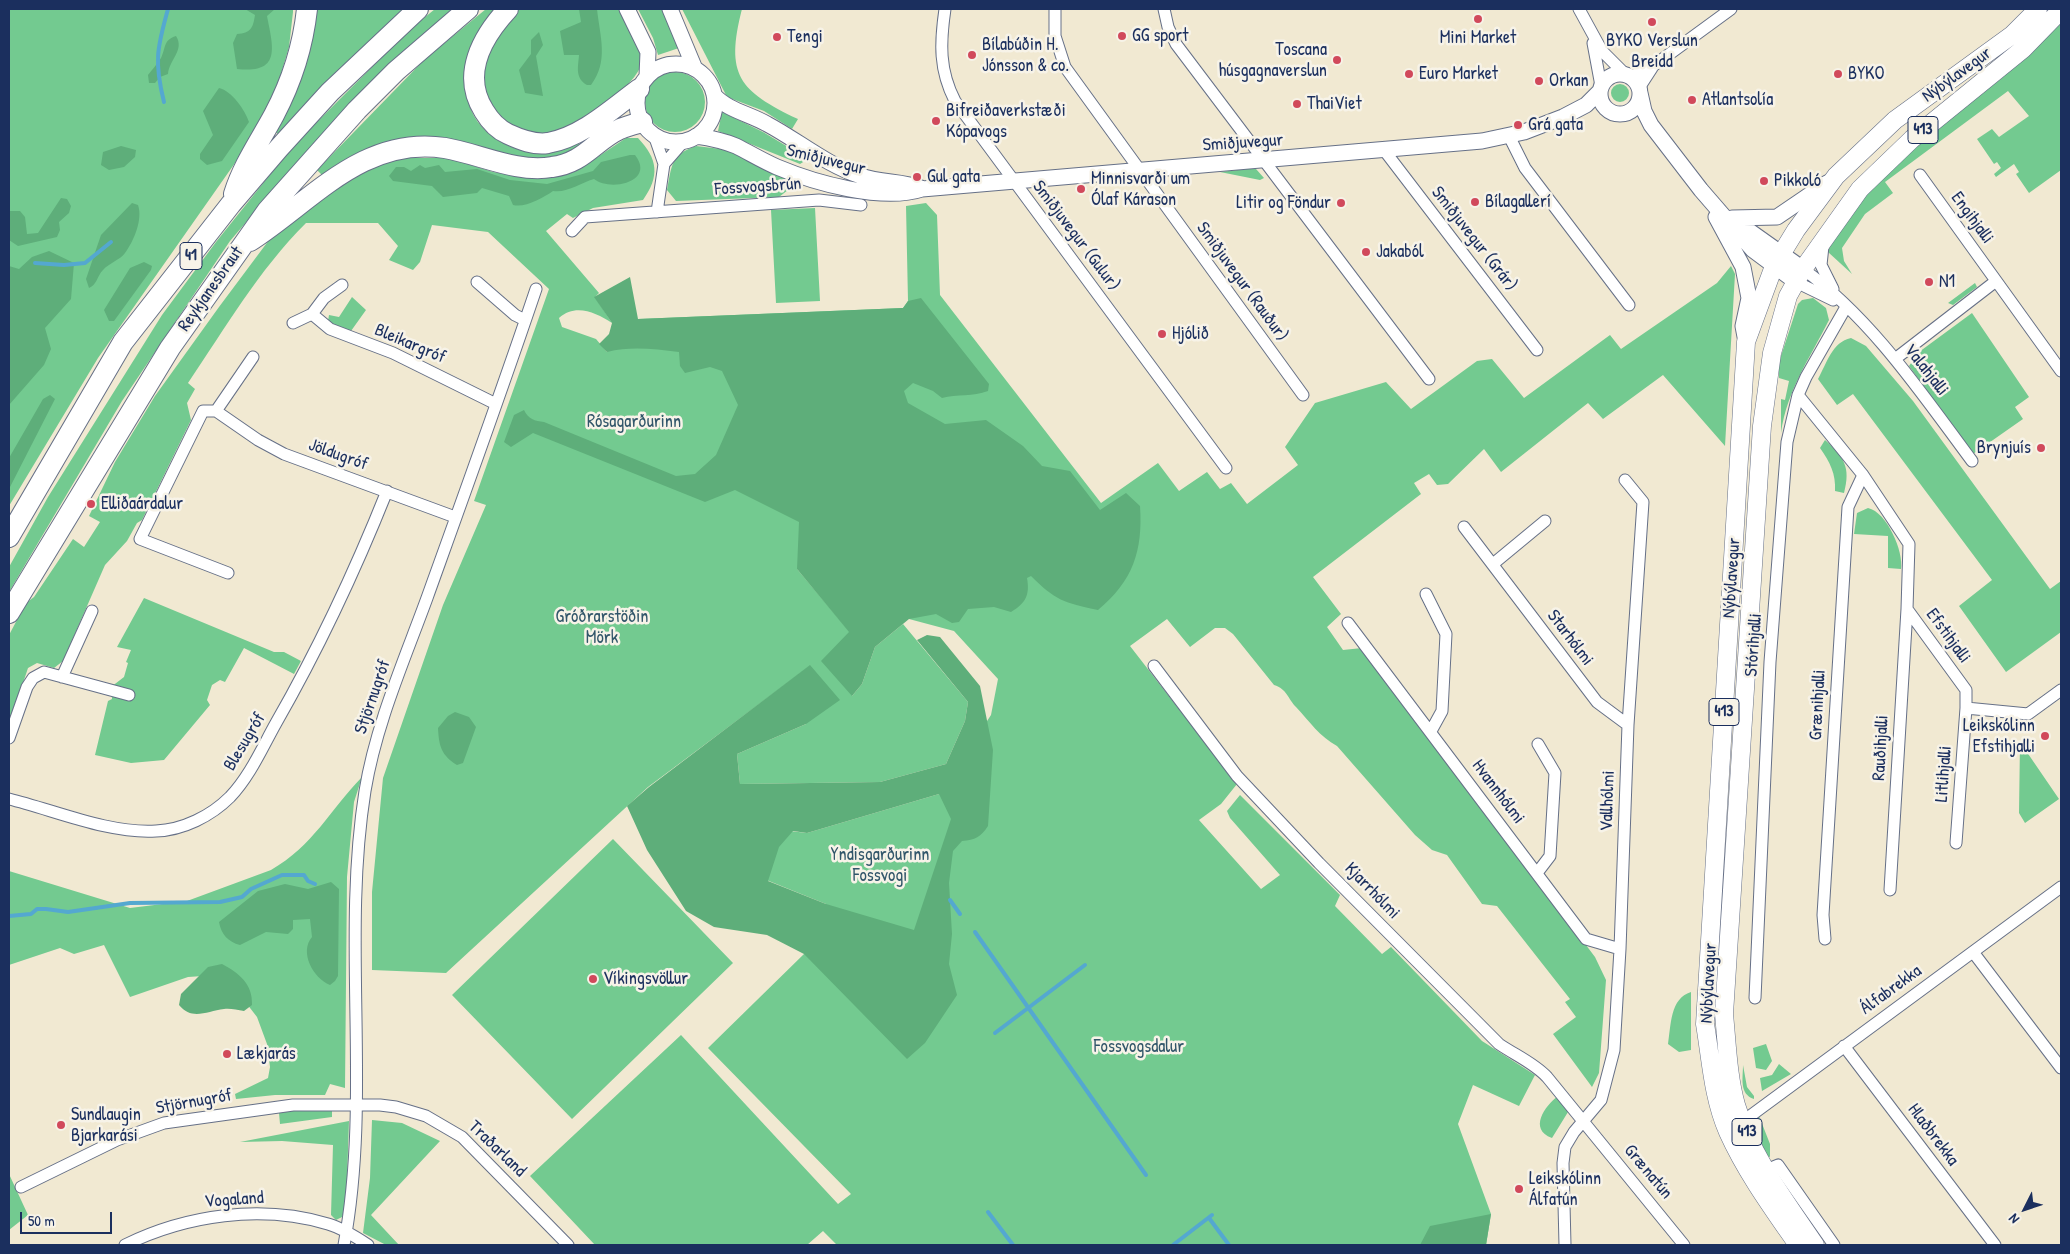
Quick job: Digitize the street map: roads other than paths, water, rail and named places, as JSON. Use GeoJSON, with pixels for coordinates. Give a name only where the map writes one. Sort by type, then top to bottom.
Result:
{"type":"FeatureCollection","features":[{"type":"Feature","properties":{"kind":"highway"},"geometry":{"type":"LineString","coordinates":[[231,204],[241,173],[274,114],[292,74],[304,34],[307,9]]}},
{"type":"Feature","properties":{"kind":"highway","name":"Reykjanesbraut"},"geometry":{"type":"LineString","coordinates":[[9,537],[123,342],[231,204],[330,92],[418,9]]}},
{"type":"Feature","properties":{"kind":"highway","name":"Reykjanesbraut"},"geometry":{"type":"LineString","coordinates":[[9,613],[170,348],[267,211],[357,110],[396,71],[468,9]]}},
{"type":"Feature","properties":{"kind":"highway"},"geometry":{"type":"LineString","coordinates":[[508,9],[491,30],[481,48],[474,69],[473,82],[476,96],[488,117],[507,133],[532,143],[558,141],[586,127],[643,82]]}},
{"type":"Feature","properties":{"kind":"highway"},"geometry":{"type":"LineString","coordinates":[[242,246],[276,224],[289,211],[335,176],[358,163],[384,153],[409,148],[432,147],[523,167],[552,168],[580,159],[620,129],[648,128]]}},
{"type":"Feature","properties":{"kind":"main road","name":"Nýbýlavegur"},"geometry":{"type":"LineString","coordinates":[[1798,1245],[1755,1181],[1728,1132],[1714,1082],[1706,1024],[1746,342],[1778,260],[1796,230],[1836,176],[1895,120],[2012,35],[2038,9]]}},
{"type":"Feature","properties":{"kind":"main road","name":"Nýbýlavegur"},"geometry":{"type":"LineString","coordinates":[[1815,1245],[1766,1170],[1742,1122],[1736,1105],[1727,1048],[1725,993],[1762,426],[1772,353],[1788,296],[1827,235],[1866,183],[1912,139],[2022,49],[2061,10]]}},
{"type":"Feature","properties":{"kind":"street"},"geometry":{"type":"LineString","coordinates":[[627,9],[648,52],[643,82],[637,100],[664,164],[657,212]]}},
{"type":"Feature","properties":{"kind":"street"},"geometry":{"type":"LineString","coordinates":[[664,164],[712,118],[714,95],[707,80],[695,69],[670,9]]}},
{"type":"Feature","properties":{"kind":"street","name":"Smiðjuvegur (Gulur)"},"geometry":{"type":"LineString","coordinates":[[945,9],[940,54],[950,90],[1013,181],[1226,468]]}},
{"type":"Feature","properties":{"kind":"street","name":"Smiðjuvegur (Rauður)"},"geometry":{"type":"LineString","coordinates":[[1056,9],[1055,36],[1065,67],[1303,395]]}},
{"type":"Feature","properties":{"kind":"street"},"geometry":{"type":"LineString","coordinates":[[1164,9],[1168,27],[1176,44],[1429,379]]}},
{"type":"Feature","properties":{"kind":"street"},"geometry":{"type":"LineString","coordinates":[[1579,9],[1602,51],[1633,83],[1644,111],[1662,141],[1753,250],[1778,260]]}},
{"type":"Feature","properties":{"kind":"street"},"geometry":{"type":"LineString","coordinates":[[1633,83],[1653,66],[1731,9]]}},
{"type":"Feature","properties":{"kind":"street"},"geometry":{"type":"LineString","coordinates":[[1589,27],[1600,68],[1602,102],[1612,112],[1638,122],[1662,141]]}},
{"type":"Feature","properties":{"kind":"street"},"geometry":{"type":"LineString","coordinates":[[643,82],[661,66],[678,64],[695,69]]}},
{"type":"Feature","properties":{"kind":"street"},"geometry":{"type":"LineString","coordinates":[[1601,88],[1608,77],[1633,83]]}},
{"type":"Feature","properties":{"kind":"street"},"geometry":{"type":"LineString","coordinates":[[1612,112],[1628,112],[1633,109],[1639,99],[1633,83]]}},
{"type":"Feature","properties":{"kind":"street","name":"Smiðjuvegur"},"geometry":{"type":"LineString","coordinates":[[1563,117],[1586,105],[1601,88]]}},
{"type":"Feature","properties":{"kind":"street","name":"Smiðjuvegur"},"geometry":{"type":"LineString","coordinates":[[714,95],[726,105],[767,124],[818,157],[848,172],[863,177],[909,184],[922,188]]}},
{"type":"Feature","properties":{"kind":"street","name":"Smiðjuvegur"},"geometry":{"type":"LineString","coordinates":[[690,138],[733,145],[763,161],[813,179],[876,191],[906,193],[922,188],[1138,168],[1438,146],[1509,136],[1563,117],[1590,110],[1612,112]]}},
{"type":"Feature","properties":{"kind":"street"},"geometry":{"type":"LineString","coordinates":[[648,128],[674,142],[690,138]]}},
{"type":"Feature","properties":{"kind":"street"},"geometry":{"type":"LineString","coordinates":[[1509,136],[1525,168],[1629,306]]}},
{"type":"Feature","properties":{"kind":"street","name":"Smiðjuvegur (Grár)"},"geometry":{"type":"LineString","coordinates":[[1384,150],[1537,350]]}},
{"type":"Feature","properties":{"kind":"street","name":"Engihjalli"},"geometry":{"type":"LineString","coordinates":[[1920,175],[2061,370]]}},
{"type":"Feature","properties":{"kind":"street"},"geometry":{"type":"LineString","coordinates":[[1732,218],[1777,218],[1836,176]]}},
{"type":"Feature","properties":{"kind":"street"},"geometry":{"type":"LineString","coordinates":[[1701,190],[1743,267],[1748,298],[1743,326],[1746,342]]}},
{"type":"Feature","properties":{"kind":"street","name":"Fossvogsbrún"},"geometry":{"type":"LineString","coordinates":[[572,231],[585,217],[819,200],[861,205]]}},
{"type":"Feature","properties":{"kind":"street"},"geometry":{"type":"LineString","coordinates":[[1718,209],[1732,218],[1778,260]]}},
{"type":"Feature","properties":{"kind":"street","name":"Nýbýlavegur"},"geometry":{"type":"LineString","coordinates":[[1827,235],[1822,247],[1821,265],[1828,282],[1846,307]]}},
{"type":"Feature","properties":{"kind":"street","name":"Valahjalli"},"geometry":{"type":"LineString","coordinates":[[1778,260],[1846,307],[1895,359],[1972,461]]}},
{"type":"Feature","properties":{"kind":"street"},"geometry":{"type":"LineString","coordinates":[[1895,359],[1996,281]]}},
{"type":"Feature","properties":{"kind":"street"},"geometry":{"type":"LineString","coordinates":[[477,282],[514,315],[526,320]]}},
{"type":"Feature","properties":{"kind":"street"},"geometry":{"type":"LineString","coordinates":[[293,323],[312,314],[324,298],[342,285]]}},
{"type":"Feature","properties":{"kind":"street","name":"Stjörnugróf"},"geometry":{"type":"LineString","coordinates":[[344,1245],[354,1179],[355,890],[365,793],[378,735],[536,289]]}},
{"type":"Feature","properties":{"kind":"street","name":"Stórihjalli"},"geometry":{"type":"LineString","coordinates":[[1755,998],[1771,653],[1787,442],[1798,395],[1806,377],[1846,307]]}},
{"type":"Feature","properties":{"kind":"street","name":"Bleikargróf"},"geometry":{"type":"LineString","coordinates":[[312,314],[330,329],[393,353],[496,404]]}},
{"type":"Feature","properties":{"kind":"street"},"geometry":{"type":"LineString","coordinates":[[228,573],[140,539],[203,411],[216,411],[253,357]]}},
{"type":"Feature","properties":{"kind":"street","name":"Efstihjalli"},"geometry":{"type":"LineString","coordinates":[[1798,395],[1863,476],[1908,544],[1907,609],[1966,690],[1966,708]]}},
{"type":"Feature","properties":{"kind":"street","name":"Jöldugróf"},"geometry":{"type":"LineString","coordinates":[[216,411],[258,440],[284,454],[456,517]]}},
{"type":"Feature","properties":{"kind":"street","name":"Grænihjalli"},"geometry":{"type":"LineString","coordinates":[[1825,939],[1823,915],[1848,507],[1863,476]]}},
{"type":"Feature","properties":{"kind":"street","name":"Vallhólmi"},"geometry":{"type":"LineString","coordinates":[[1565,1245],[1564,1155],[1569,1139],[1601,1100],[1614,1050],[1620,949],[1628,725],[1643,502],[1625,480]]}},
{"type":"Feature","properties":{"kind":"street","name":"Blesugróf"},"geometry":{"type":"LineString","coordinates":[[9,798],[112,827],[135,831],[156,831],[188,824],[220,805],[243,781],[300,681],[350,581],[387,491]]}},
{"type":"Feature","properties":{"kind":"street"},"geometry":{"type":"LineString","coordinates":[[1493,564],[1544,521]]}},
{"type":"Feature","properties":{"kind":"street","name":"Starhólmi"},"geometry":{"type":"LineString","coordinates":[[1464,527],[1597,702],[1628,725]]}},
{"type":"Feature","properties":{"kind":"street"},"geometry":{"type":"LineString","coordinates":[[1426,594],[1446,634],[1442,711],[1431,731]]}},
{"type":"Feature","properties":{"kind":"street","name":"Rauðihjalli"},"geometry":{"type":"LineString","coordinates":[[1890,890],[1907,609]]}},
{"type":"Feature","properties":{"kind":"street"},"geometry":{"type":"LineString","coordinates":[[62,677],[92,611]]}},
{"type":"Feature","properties":{"kind":"street","name":"Hvannhólmi"},"geometry":{"type":"LineString","coordinates":[[1348,623],[1586,939],[1620,949]]}},
{"type":"Feature","properties":{"kind":"street","name":"Kjarrhólmi"},"geometry":{"type":"LineString","coordinates":[[1154,666],[1237,776],[1313,856],[1499,1044],[1517,1057],[1537,1066],[1584,1121]]}},
{"type":"Feature","properties":{"kind":"street"},"geometry":{"type":"LineString","coordinates":[[9,738],[26,687],[33,678],[44,672],[130,695]]}},
{"type":"Feature","properties":{"kind":"street"},"geometry":{"type":"LineString","coordinates":[[1966,708],[2028,714],[2061,690]]}},
{"type":"Feature","properties":{"kind":"street","name":"Litlihjalli"},"geometry":{"type":"LineString","coordinates":[[1956,843],[1966,708]]}},
{"type":"Feature","properties":{"kind":"street","name":"Hvannhólmi"},"geometry":{"type":"LineString","coordinates":[[1537,873],[1550,856],[1555,773],[1538,744]]}},
{"type":"Feature","properties":{"kind":"street","name":"Álfabrekka"},"geometry":{"type":"LineString","coordinates":[[1742,1122],[2061,887]]}},
{"type":"Feature","properties":{"kind":"street"},"geometry":{"type":"LineString","coordinates":[[1973,952],[2061,1068]]}},
{"type":"Feature","properties":{"kind":"street","name":"Hlaðbrekka"},"geometry":{"type":"LineString","coordinates":[[1844,1046],[1994,1245]]}},
{"type":"Feature","properties":{"kind":"street","name":"Stjörnugróf"},"geometry":{"type":"LineString","coordinates":[[21,1187],[117,1140],[152,1126],[192,1118],[278,1106],[355,1105]]}},
{"type":"Feature","properties":{"kind":"street","name":"Traðarland"},"geometry":{"type":"LineString","coordinates":[[355,1105],[380,1105],[410,1111],[450,1129],[472,1146],[568,1245]]}},
{"type":"Feature","properties":{"kind":"street","name":"Grænatún"},"geometry":{"type":"LineString","coordinates":[[1584,1121],[1684,1245]]}},
{"type":"Feature","properties":{"kind":"street"},"geometry":{"type":"LineString","coordinates":[[1766,1170],[1778,1165],[1834,1245]]}},
{"type":"Feature","properties":{"kind":"street","name":"Vogaland"},"geometry":{"type":"LineString","coordinates":[[125,1245],[172,1226],[221,1216],[278,1214],[330,1224],[368,1245]]}},
{"type":"Feature","properties":{"kind":"waterway"},"geometry":{"type":"LineString","coordinates":[[164,102],[159,76],[158,55],[161,34],[168,9]]}},
{"type":"Feature","properties":{"kind":"waterway"},"geometry":{"type":"LineString","coordinates":[[35,263],[64,265],[85,263],[111,242]]}},
{"type":"Feature","properties":{"kind":"waterway"},"geometry":{"type":"LineString","coordinates":[[9,916],[31,914],[37,909],[68,912],[130,903],[220,902],[242,897],[251,889],[282,875],[304,875],[308,881],[315,884]]}},
{"type":"Feature","properties":{"kind":"waterway"},"geometry":{"type":"LineString","coordinates":[[950,900],[960,914]]}},
{"type":"Feature","properties":{"kind":"waterway"},"geometry":{"type":"LineString","coordinates":[[975,932],[1146,1175]]}},
{"type":"Feature","properties":{"kind":"waterway"},"geometry":{"type":"LineString","coordinates":[[995,1033],[1085,965]]}},
{"type":"Feature","properties":{"kind":"waterway"},"geometry":{"type":"LineString","coordinates":[[988,1212],[1013,1245]]}},
{"type":"Feature","properties":{"kind":"waterway"},"geometry":{"type":"LineString","coordinates":[[1173,1245],[1212,1215]]}},
{"type":"Feature","properties":{"kind":"waterway"},"geometry":{"type":"LineString","coordinates":[[1209,1218],[1229,1245]]}},
{"type":"Feature","properties":{"kind":"place","name":"Mini Market"},"geometry":{"type":"Point","coordinates":[1478,19]}},
{"type":"Feature","properties":{"kind":"place","name":"BYKO Verslun Breidd"},"geometry":{"type":"Point","coordinates":[1652,22]}},
{"type":"Feature","properties":{"kind":"place","name":"GG sport"},"geometry":{"type":"Point","coordinates":[1122,36]}},
{"type":"Feature","properties":{"kind":"place","name":"Tengi"},"geometry":{"type":"Point","coordinates":[777,37]}},
{"type":"Feature","properties":{"kind":"place","name":"Bílabúðin H. Jónsson & co."},"geometry":{"type":"Point","coordinates":[972,55]}},
{"type":"Feature","properties":{"kind":"place","name":"Toscana húsgagnaverslun"},"geometry":{"type":"Point","coordinates":[1337,60]}},
{"type":"Feature","properties":{"kind":"place","name":"Euro Market"},"geometry":{"type":"Point","coordinates":[1409,74]}},
{"type":"Feature","properties":{"kind":"place","name":"BYKO"},"geometry":{"type":"Point","coordinates":[1838,74]}},
{"type":"Feature","properties":{"kind":"place","name":"Orkan"},"geometry":{"type":"Point","coordinates":[1539,81]}},
{"type":"Feature","properties":{"kind":"place","name":"Atlantsolía"},"geometry":{"type":"Point","coordinates":[1692,100]}},
{"type":"Feature","properties":{"kind":"place","name":"ThaiViet"},"geometry":{"type":"Point","coordinates":[1297,104]}},
{"type":"Feature","properties":{"kind":"place","name":"Bifreiðaverkstæði Kópavogs"},"geometry":{"type":"Point","coordinates":[936,121]}},
{"type":"Feature","properties":{"kind":"place","name":"Grá gata"},"geometry":{"type":"Point","coordinates":[1518,125]}},
{"type":"Feature","properties":{"kind":"place","name":"Gul gata"},"geometry":{"type":"Point","coordinates":[917,177]}},
{"type":"Feature","properties":{"kind":"place","name":"Pikkoló"},"geometry":{"type":"Point","coordinates":[1764,181]}},
{"type":"Feature","properties":{"kind":"place","name":"Minnisvarði um Ólaf Kárason"},"geometry":{"type":"Point","coordinates":[1081,189]}},
{"type":"Feature","properties":{"kind":"place","name":"Bílagallerí"},"geometry":{"type":"Point","coordinates":[1475,202]}},
{"type":"Feature","properties":{"kind":"place","name":"Litir og Föndur"},"geometry":{"type":"Point","coordinates":[1341,203]}},
{"type":"Feature","properties":{"kind":"place","name":"Jakaból"},"geometry":{"type":"Point","coordinates":[1366,252]}},
{"type":"Feature","properties":{"kind":"place","name":"N1"},"geometry":{"type":"Point","coordinates":[1929,282]}},
{"type":"Feature","properties":{"kind":"place","name":"Hjólið"},"geometry":{"type":"Point","coordinates":[1162,334]}},
{"type":"Feature","properties":{"kind":"place","name":"Brynjuís"},"geometry":{"type":"Point","coordinates":[2041,448]}},
{"type":"Feature","properties":{"kind":"place","name":"Elliðaárdalur"},"geometry":{"type":"Point","coordinates":[91,504]}},
{"type":"Feature","properties":{"kind":"place","name":"Leikskólinn Efstihjalli"},"geometry":{"type":"Point","coordinates":[2045,736]}},
{"type":"Feature","properties":{"kind":"place","name":"Víkingsvöllur"},"geometry":{"type":"Point","coordinates":[593,979]}},
{"type":"Feature","properties":{"kind":"place","name":"Lækjarás"},"geometry":{"type":"Point","coordinates":[227,1054]}},
{"type":"Feature","properties":{"kind":"place","name":"Sundlaugin Bjarkarási"},"geometry":{"type":"Point","coordinates":[61,1125]}},
{"type":"Feature","properties":{"kind":"place","name":"Leikskólinn Álfatún"},"geometry":{"type":"Point","coordinates":[1519,1189]}},
{"type":"Feature","properties":{"kind":"park label","name":"Rósagarðurinn"},"geometry":{"type":"Point","coordinates":[634,422]}},
{"type":"Feature","properties":{"kind":"park label","name":"Gróðrarstöðin Mörk"},"geometry":{"type":"Point","coordinates":[602,628]}},
{"type":"Feature","properties":{"kind":"park label","name":"Yndisgarðurinn Fossvogi"},"geometry":{"type":"Point","coordinates":[880,865]}},
{"type":"Feature","properties":{"kind":"park label","name":"Fossvogsdalur"},"geometry":{"type":"Point","coordinates":[1139,1047]}}]}
